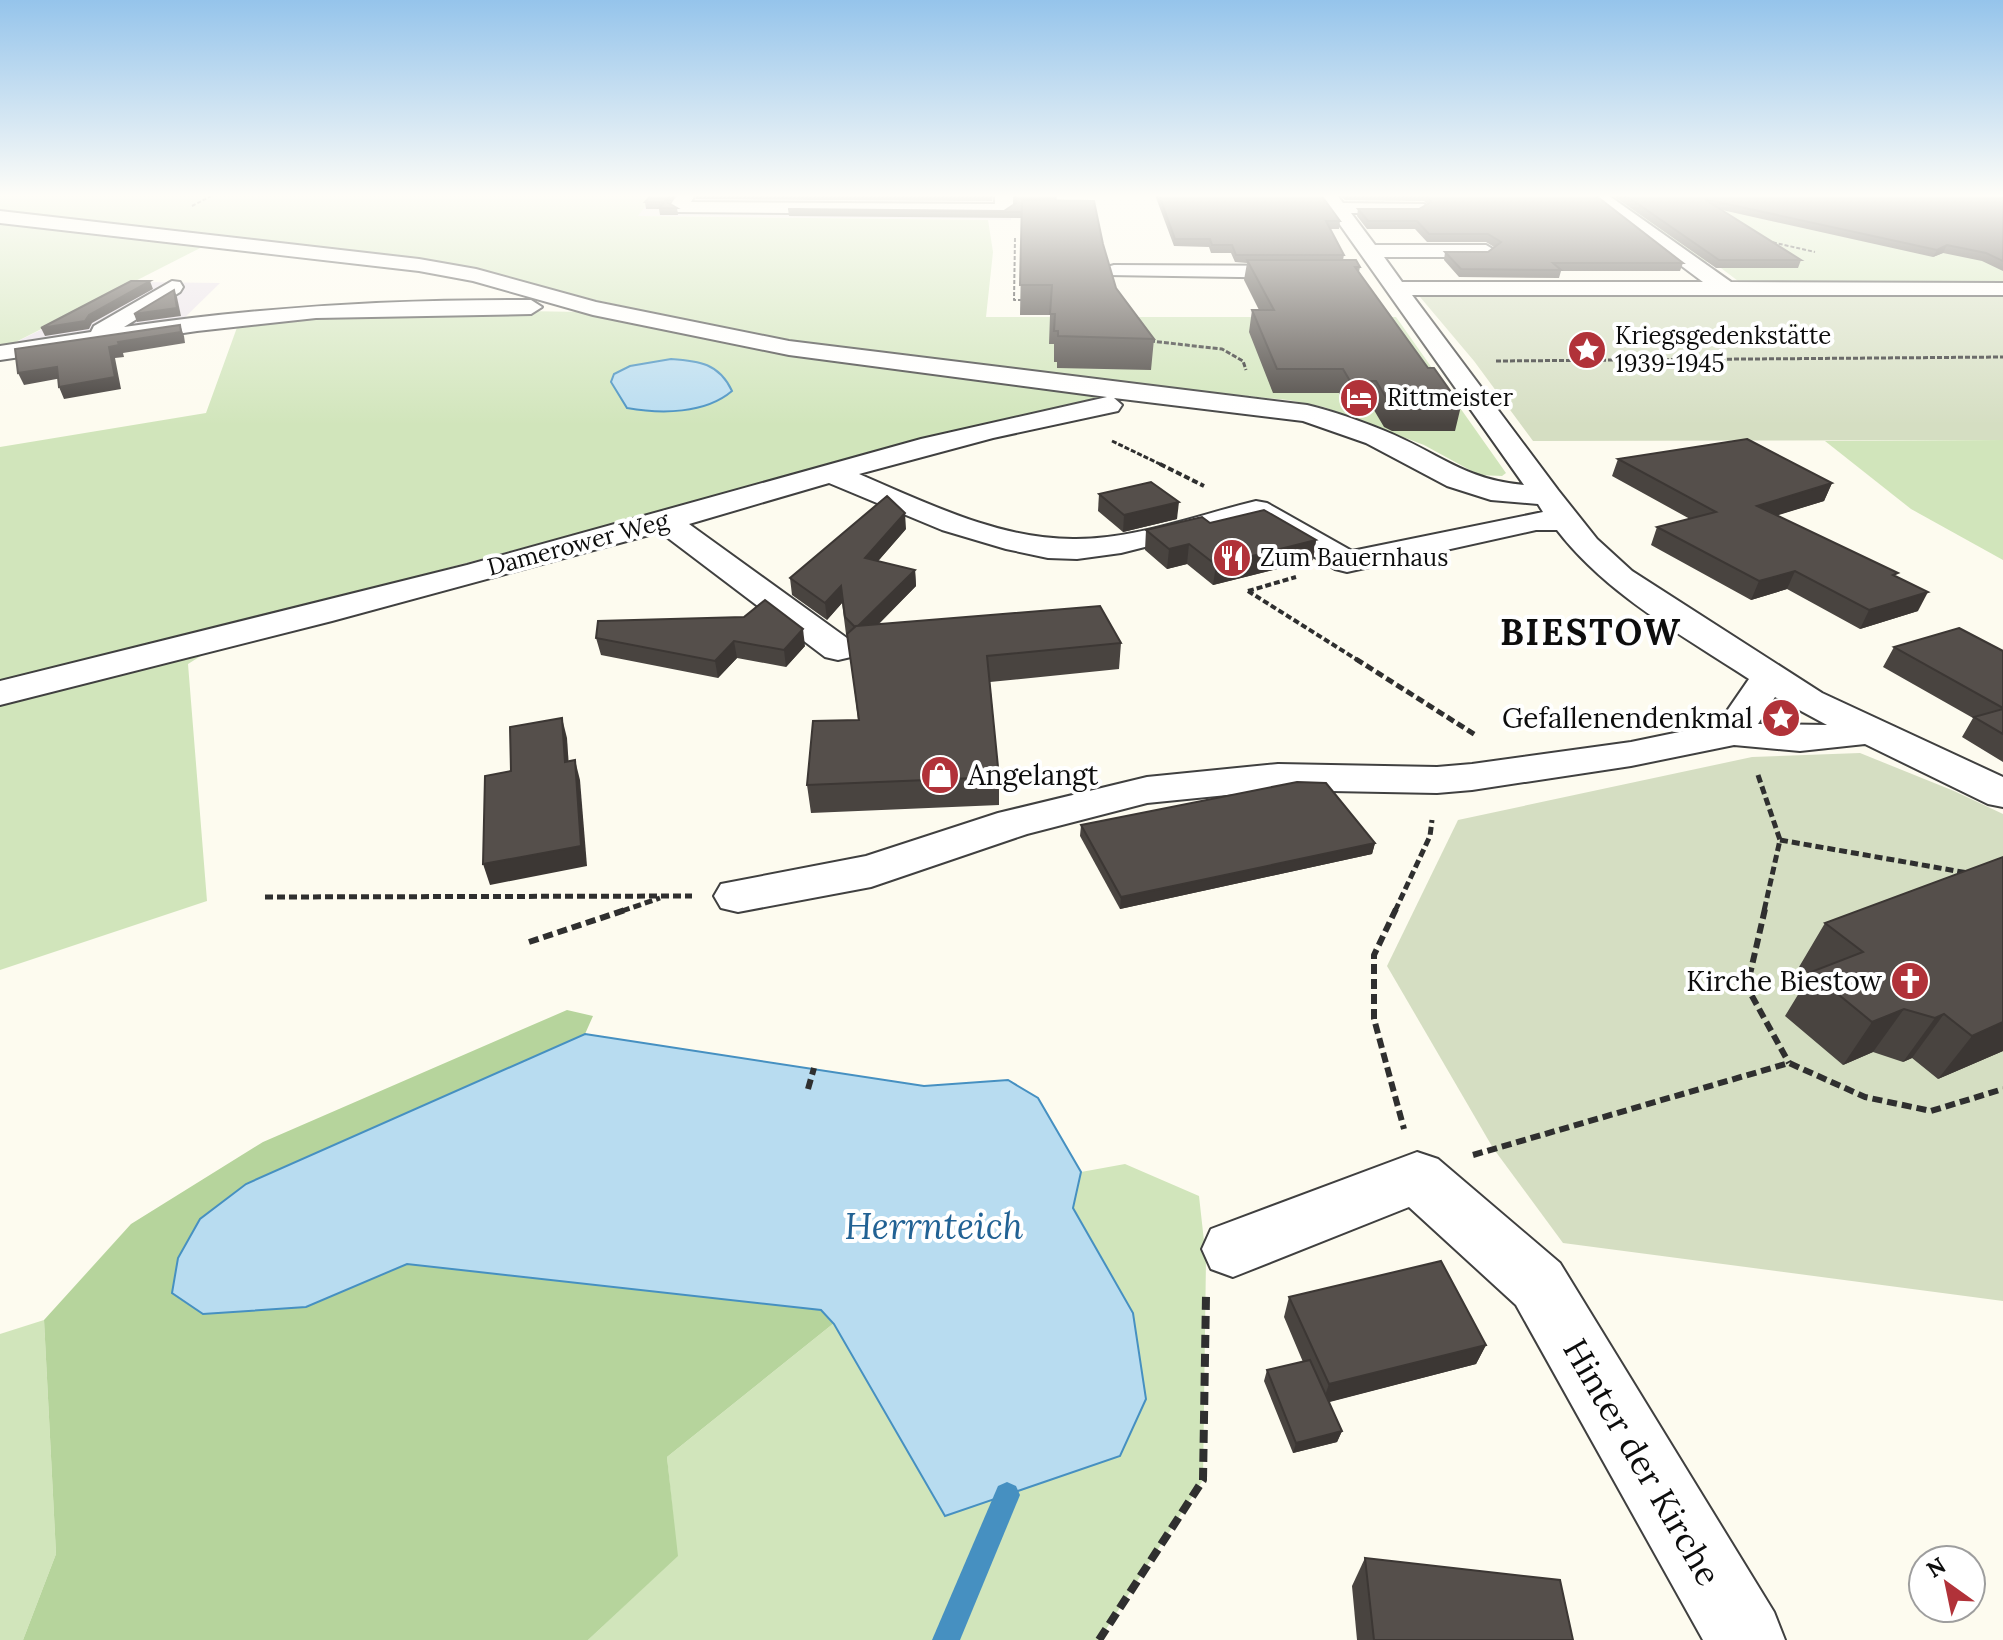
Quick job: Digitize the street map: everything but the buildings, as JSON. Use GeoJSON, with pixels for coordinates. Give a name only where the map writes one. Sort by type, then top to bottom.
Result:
{"type":"FeatureCollection","features":[{"type":"Feature","properties":{"kind":"street","name":"Damerower Weg"},"geometry":{"type":"LineString","coordinates":[[456,272],[593,308],[789,348],[946,359],[1101,390],[1269,407],[1341,422],[1457,480],[1557,508]]}},
{"type":"Feature","properties":{"kind":"street"},"geometry":{"type":"LineString","coordinates":[[1228,272],[1328,272]]}},
{"type":"Feature","properties":{"kind":"street"},"geometry":{"type":"LineString","coordinates":[[1382,272],[1586,546],[1620,578],[1770,678],[1867,731],[2003,794]]}},
{"type":"Feature","properties":{"kind":"street"},"geometry":{"type":"LineString","coordinates":[[1531,272],[1725,288],[2003,289]]}},
{"type":"Feature","properties":{"kind":"street"},"geometry":{"type":"LineString","coordinates":[[1702,272],[1725,288]]}},
{"type":"Feature","properties":{"kind":"street"},"geometry":{"type":"LineString","coordinates":[[95,339],[103,329],[172,287]]}},
{"type":"Feature","properties":{"kind":"street"},"geometry":{"type":"LineString","coordinates":[[0,353],[242,318],[317,311],[417,306],[593,308]]}},
{"type":"Feature","properties":{"kind":"street"},"geometry":{"type":"LineString","coordinates":[[1101,390],[1110,370],[1215,380],[1208,401]]}},
{"type":"Feature","properties":{"kind":"street","name":"Damerower Weg"},"geometry":{"type":"LineString","coordinates":[[0,693],[650,526],[1013,422],[1155,397]]}},
{"type":"Feature","properties":{"kind":"street"},"geometry":{"type":"LineString","coordinates":[[833,474],[926,512],[1007,540],[1054,547],[1102,546],[1256,510],[1347,562],[1536,521],[1557,508]]}},
{"type":"Feature","properties":{"kind":"street"},"geometry":{"type":"LineString","coordinates":[[650,526],[749,618]]}},
{"type":"Feature","properties":{"kind":"street"},"geometry":{"type":"LineString","coordinates":[[650,526],[838,649]]}},
{"type":"Feature","properties":{"kind":"street"},"geometry":{"type":"LineString","coordinates":[[1734,733],[1742,714],[1770,678]]}},
{"type":"Feature","properties":{"kind":"street"},"geometry":{"type":"LineString","coordinates":[[738,896],[871,871],[1014,823],[1147,790],[1278,777],[1437,780],[1631,754],[1734,733],[1778,741],[1826,741],[1867,731]]}},
{"type":"Feature","properties":{"kind":"street"},"geometry":{"type":"LineString","coordinates":[[1233,1249],[1417,1177]]}},
{"type":"Feature","properties":{"kind":"street","name":"Hinter der Kirche"},"geometry":{"type":"LineString","coordinates":[[1417,1177],[1538,1284],[1746,1640]]}},
{"type":"Feature","properties":{"kind":"path"},"geometry":{"type":"LineString","coordinates":[[1016,272],[1014,300],[1029,300]]}},
{"type":"Feature","properties":{"kind":"path"},"geometry":{"type":"LineString","coordinates":[[1451,361],[2003,357]]}},
{"type":"Feature","properties":{"kind":"path"},"geometry":{"type":"LineString","coordinates":[[1056,414],[1256,510]]}},
{"type":"Feature","properties":{"kind":"path"},"geometry":{"type":"LineString","coordinates":[[1248,591],[1529,769]]}},
{"type":"Feature","properties":{"kind":"path"},"geometry":{"type":"LineString","coordinates":[[1734,733],[1752,757],[1780,840],[1747,987],[1789,1063],[1865,1097],[1931,1111],[2003,1089]]}},
{"type":"Feature","properties":{"kind":"path"},"geometry":{"type":"LineString","coordinates":[[1417,1177],[1374,1019],[1374,955],[1430,836],[1437,780]]}},
{"type":"Feature","properties":{"kind":"path"},"geometry":{"type":"LineString","coordinates":[[1780,840],[1977,875]]}},
{"type":"Feature","properties":{"kind":"path"},"geometry":{"type":"LineString","coordinates":[[529,942],[665,896]]}},
{"type":"Feature","properties":{"kind":"path"},"geometry":{"type":"LineString","coordinates":[[265,897],[738,896]]}},
{"type":"Feature","properties":{"kind":"path"},"geometry":{"type":"LineString","coordinates":[[1474,1155],[1789,1063]]}},
{"type":"Feature","properties":{"kind":"path"},"geometry":{"type":"LineString","coordinates":[[808,1089],[814,1068]]}},
{"type":"Feature","properties":{"kind":"path"},"geometry":{"type":"LineString","coordinates":[[1099,1640],[1203,1480],[1206,1259],[1233,1249]]}},
{"type":"Feature","properties":{"kind":"shaded area"},"geometry":{"type":"Polygon","coordinates":[[[138,282],[220,283],[175,327],[0,350],[138,282]]]}},
{"type":"Feature","properties":{"kind":"green space"},"geometry":{"type":"Polygon","coordinates":[[[0,272],[154,272],[0,350],[0,272]]]}},
{"type":"Feature","properties":{"kind":"green space"},"geometry":{"type":"Polygon","coordinates":[[[478,272],[991,272],[986,317],[1396,317],[1506,473],[1502,476],[1479,475],[1424,445],[1324,407],[1288,400],[1098,381],[796,344],[478,272]]]}},
{"type":"Feature","properties":{"kind":"green space"},"geometry":{"type":"Polygon","coordinates":[[[1726,272],[2003,272],[2003,290],[1746,287],[1726,272]]]}},
{"type":"Feature","properties":{"kind":"green space"},"geometry":{"type":"Polygon","coordinates":[[[2003,290],[2003,440],[1533,441],[1474,361],[1415,291],[2003,290]]]}},
{"type":"Feature","properties":{"kind":"green space"},"geometry":{"type":"Polygon","coordinates":[[[412,309],[582,312],[959,379],[1112,397],[1002,419],[261,618],[188,664],[207,901],[0,970],[0,447],[206,413],[239,322],[412,309]]]}},
{"type":"Feature","properties":{"kind":"green space"},"geometry":{"type":"Polygon","coordinates":[[[2003,440],[2003,560],[1911,509],[1825,441],[2003,440]]]}},
{"type":"Feature","properties":{"kind":"green space"},"geometry":{"type":"Polygon","coordinates":[[[1860,753],[2003,814],[2003,1301],[1563,1243],[1493,1148],[1387,966],[1458,820],[1752,757],[1860,753]]]}},
{"type":"Feature","properties":{"kind":"green space"},"geometry":{"type":"Polygon","coordinates":[[[567,1010],[593,1016],[585,1034],[246,1184],[306,1307],[407,1264],[821,1310],[834,1323],[667,1457],[678,1556],[588,1640],[23,1640],[56,1554],[44,1320],[131,1224],[263,1142],[567,1010]]]}},
{"type":"Feature","properties":{"kind":"green space"},"geometry":{"type":"Polygon","coordinates":[[[1125,1164],[1199,1196],[1206,1259],[1203,1480],[1099,1640],[588,1640],[677,1556],[667,1457],[834,1323],[945,1516],[1120,1456],[1146,1399],[1133,1313],[1073,1207],[1081,1172],[1125,1164]]]}},
{"type":"Feature","properties":{"kind":"green space"},"geometry":{"type":"Polygon","coordinates":[[[44,1320],[56,1554],[23,1640],[0,1640],[0,1334],[44,1320]]]}},
{"type":"Feature","properties":{"kind":"water"},"geometry":{"type":"Polygon","coordinates":[[[671,359],[707,365],[721,374],[732,391],[721,399],[696,408],[654,411],[627,408],[611,382],[614,374],[630,366],[671,359]]]}},
{"type":"Feature","properties":{"kind":"water","name":"Herrnteich"},"geometry":{"type":"Polygon","coordinates":[[[585,1034],[924,1086],[1008,1080],[1038,1098],[1081,1172],[1073,1208],[1133,1313],[1146,1399],[1120,1456],[945,1516],[834,1324],[821,1310],[407,1264],[306,1307],[203,1314],[172,1293],[178,1258],[200,1219],[246,1184],[585,1034]]]}},
{"type":"Feature","properties":{"kind":"waterway"},"geometry":{"type":"LineString","coordinates":[[946,1640],[1007,1495]]}},
{"type":"Feature","properties":{"kind":"place","name":"Kriegsgedenkstätte 1939-1945"},"geometry":{"type":"Point","coordinates":[1587,350]}},
{"type":"Feature","properties":{"kind":"place","name":"Rittmeister"},"geometry":{"type":"Point","coordinates":[1359,398]}},
{"type":"Feature","properties":{"kind":"place","name":"Zum Bauernhaus"},"geometry":{"type":"Point","coordinates":[1232,558]}},
{"type":"Feature","properties":{"kind":"place","name":"Gefallenendenkmal"},"geometry":{"type":"Point","coordinates":[1781,718]}},
{"type":"Feature","properties":{"kind":"place","name":"Angelangt"},"geometry":{"type":"Point","coordinates":[940,775]}},
{"type":"Feature","properties":{"kind":"place","name":"Kirche Biestow"},"geometry":{"type":"Point","coordinates":[1910,981]}},
{"type":"Feature","properties":{"kind":"district","name":"BIESTOW"},"geometry":{"type":"Point","coordinates":[1591,632]}}]}
